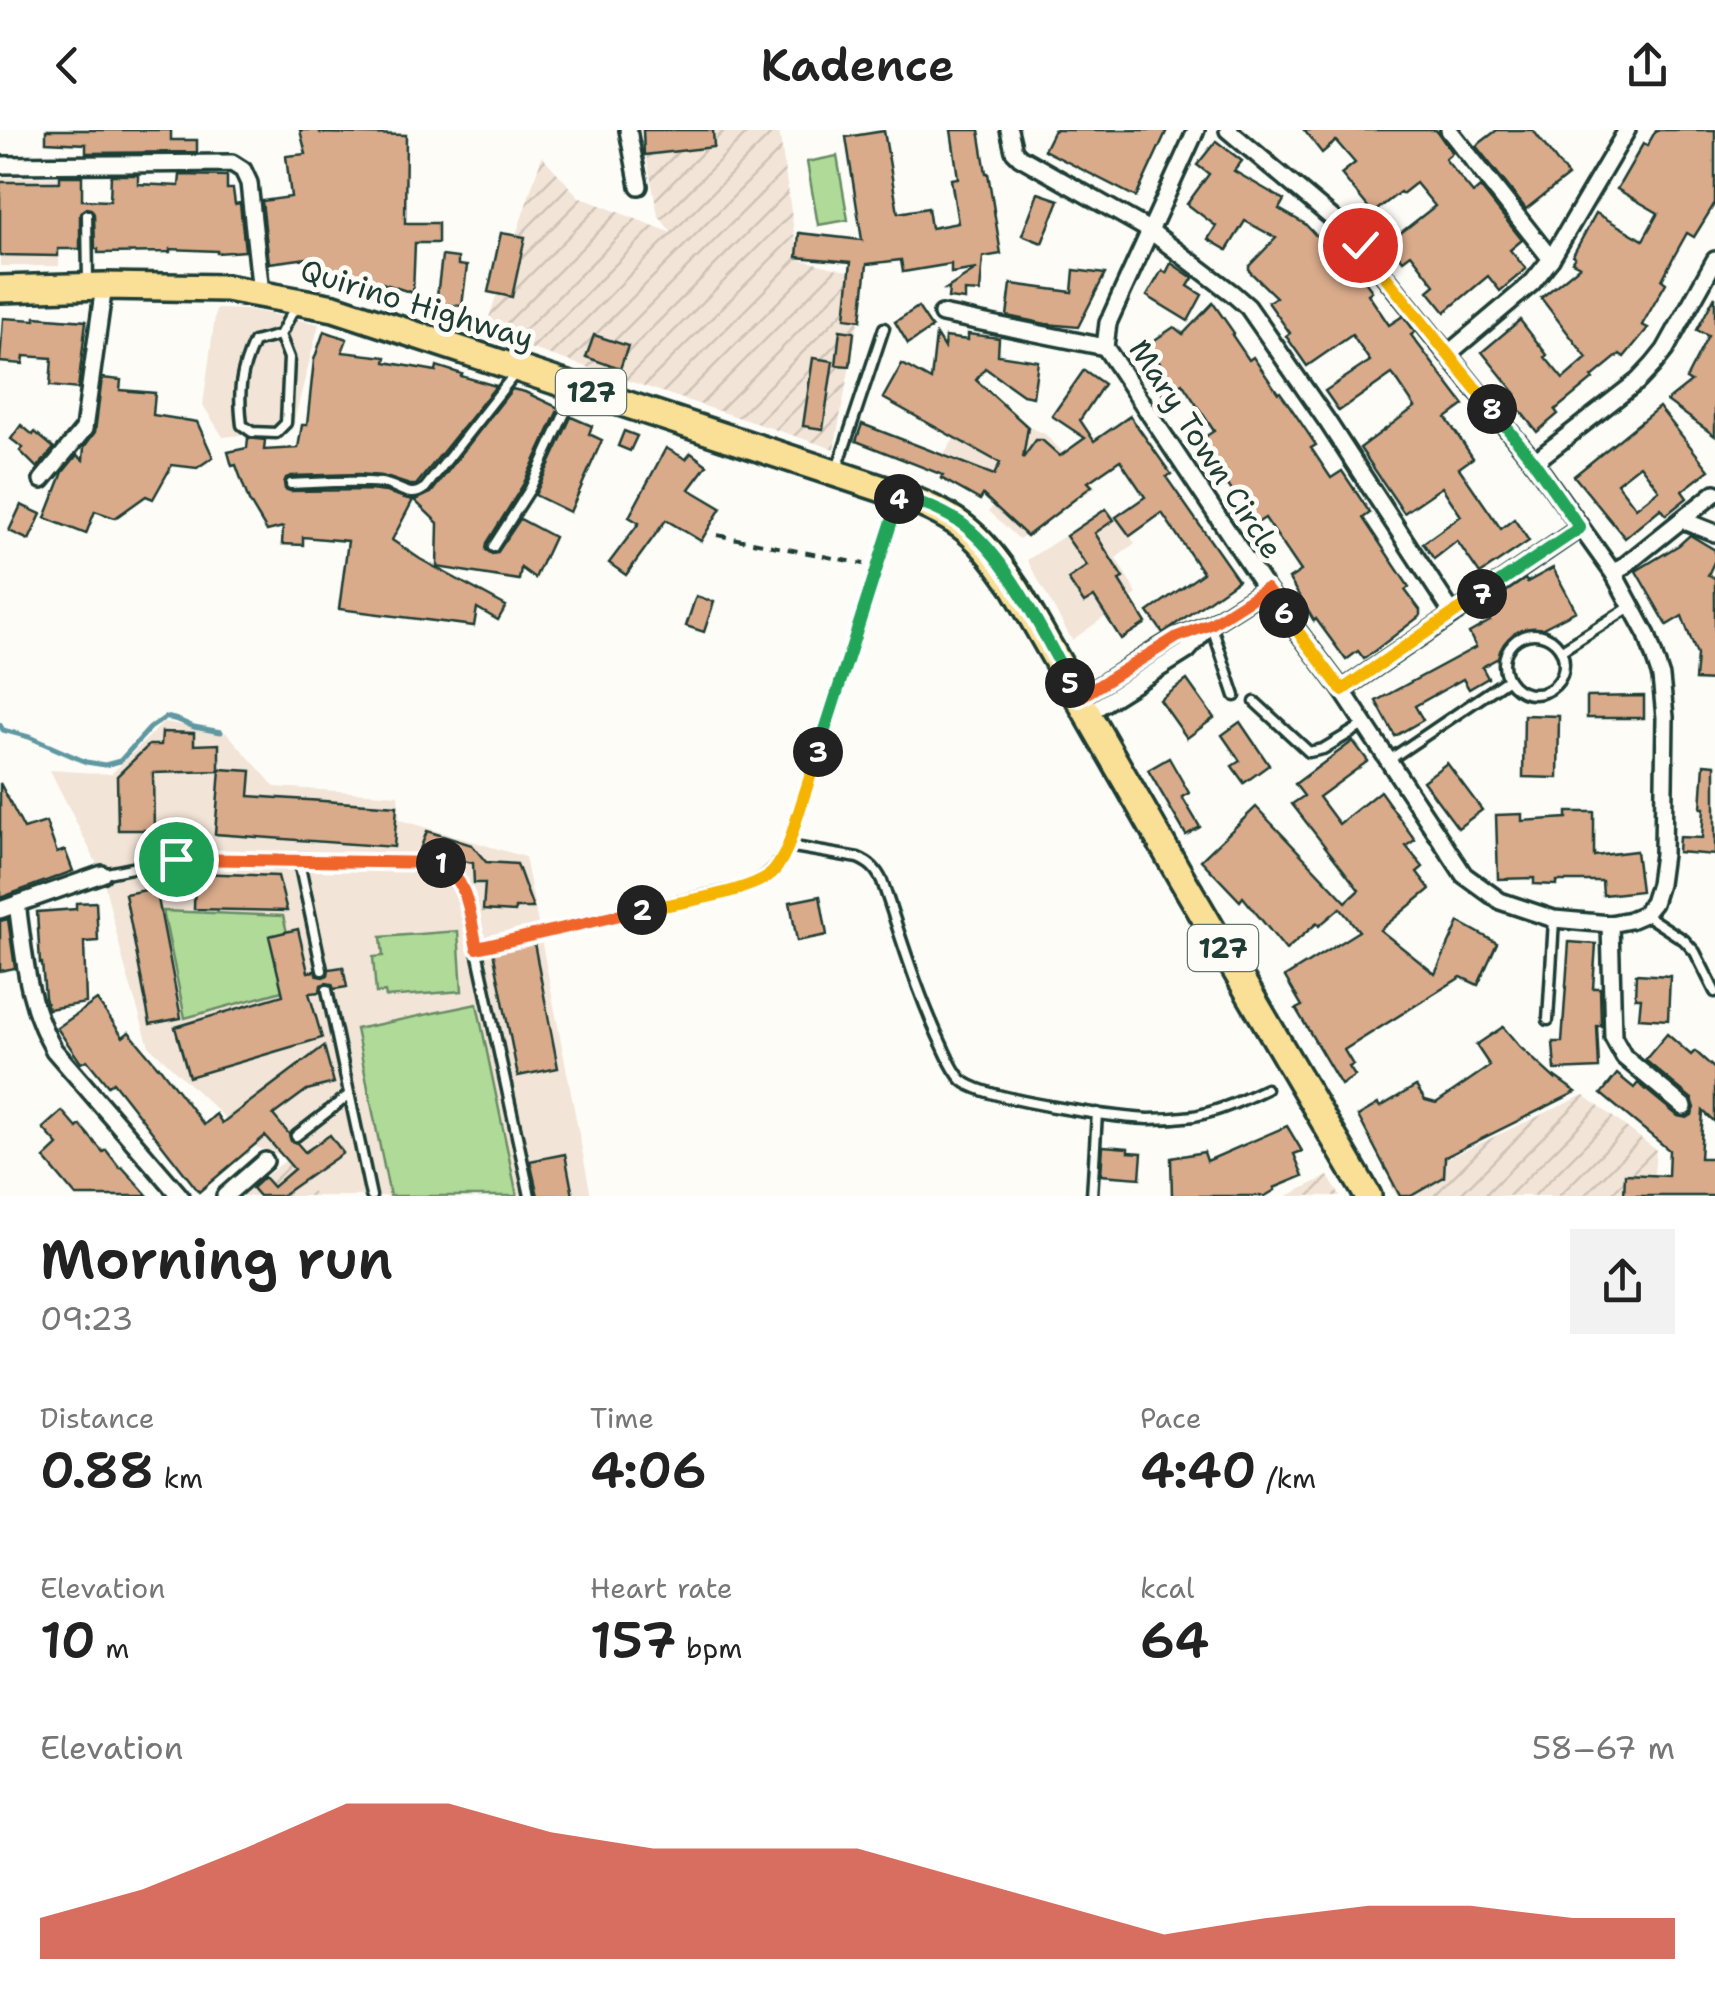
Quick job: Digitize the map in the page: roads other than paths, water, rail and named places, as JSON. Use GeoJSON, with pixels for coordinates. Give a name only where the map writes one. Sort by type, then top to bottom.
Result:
{"type":"FeatureCollection","features":[{"type":"Feature","properties":{"kind":"main road","name":"Quirino Highway"},"geometry":{"type":"LineString","coordinates":[[0,289],[226,288],[334,308],[938,509],[968,529],[987,548],[1016,589],[1368,1196]]}},
{"type":"Feature","properties":{"kind":"street"},"geometry":{"type":"LineString","coordinates":[[628,130],[639,186]]}},
{"type":"Feature","properties":{"kind":"street"},"geometry":{"type":"LineString","coordinates":[[1009,130],[1014,152],[1020,158],[1149,230],[1232,292],[1256,318],[1453,614]]}},
{"type":"Feature","properties":{"kind":"street","name":"Mary Town Circle"},"geometry":{"type":"LineString","coordinates":[[1196,130],[1108,323],[1105,347],[1266,589],[1342,690],[1464,875],[1500,901],[1554,919],[1610,924],[1644,914]]}},
{"type":"Feature","properties":{"kind":"street"},"geometry":{"type":"LineString","coordinates":[[1228,130],[1351,234],[1534,462],[1614,574],[1647,636],[1661,677],[1665,717],[1660,884],[1644,914]]}},
{"type":"Feature","properties":{"kind":"street"},"geometry":{"type":"LineString","coordinates":[[1449,130],[1551,258]]}},
{"type":"Feature","properties":{"kind":"street"},"geometry":{"type":"LineString","coordinates":[[1448,354],[1532,284],[1627,130]]}},
{"type":"Feature","properties":{"kind":"street"},"geometry":{"type":"LineString","coordinates":[[0,165],[232,163],[243,170],[248,183],[261,293]]}},
{"type":"Feature","properties":{"kind":"street"},"geometry":{"type":"LineString","coordinates":[[1534,462],[1653,365],[1715,260]]}},
{"type":"Feature","properties":{"kind":"street"},"geometry":{"type":"LineString","coordinates":[[42,480],[84,429],[96,287]]}},
{"type":"Feature","properties":{"kind":"street"},"geometry":{"type":"LineString","coordinates":[[942,314],[1105,347]]}},
{"type":"Feature","properties":{"kind":"street"},"geometry":{"type":"LineString","coordinates":[[1614,574],[1715,493]]}},
{"type":"Feature","properties":{"kind":"street"},"geometry":{"type":"LineString","coordinates":[[1682,520],[1715,533]]}},
{"type":"Feature","properties":{"kind":"street"},"geometry":{"type":"LineString","coordinates":[[1342,690],[1580,528]]}},
{"type":"Feature","properties":{"kind":"street"},"geometry":{"type":"LineString","coordinates":[[1083,706],[1177,637],[1211,624],[1266,589]]}},
{"type":"Feature","properties":{"kind":"street"},"geometry":{"type":"LineString","coordinates":[[0,910],[102,874]]}},
{"type":"Feature","properties":{"kind":"street"},"geometry":{"type":"LineString","coordinates":[[17,904],[29,990],[42,1029],[54,1050],[180,1196]]}},
{"type":"Feature","properties":{"kind":"street"},"geometry":{"type":"LineString","coordinates":[[1610,924],[1613,1037],[1624,1057],[1684,1108]]}},
{"type":"Feature","properties":{"kind":"street"},"geometry":{"type":"LineString","coordinates":[[225,1196],[265,1161]]}},
{"type":"Feature","properties":{"kind":"lane"},"geometry":{"type":"LineString","coordinates":[[87,215],[96,287]]}},
{"type":"Feature","properties":{"kind":"lane"},"geometry":{"type":"LineString","coordinates":[[280,335],[289,358],[286,423],[276,432],[252,432],[242,425],[238,398],[242,368],[254,342],[280,335],[298,301]]}},
{"type":"Feature","properties":{"kind":"lane"},"geometry":{"type":"LineString","coordinates":[[836,473],[884,328]]}},
{"type":"Feature","properties":{"kind":"lane"},"geometry":{"type":"LineString","coordinates":[[291,484],[382,483],[418,494],[520,368]]}},
{"type":"Feature","properties":{"kind":"lane"},"geometry":{"type":"LineString","coordinates":[[493,547],[530,489],[576,387]]}},
{"type":"Feature","properties":{"kind":"lane"},"geometry":{"type":"LineString","coordinates":[[544,932],[757,882],[782,860],[901,495]]}},
{"type":"Feature","properties":{"kind":"lane"},"geometry":{"type":"LineString","coordinates":[[1562,650],[1631,606]]}},
{"type":"Feature","properties":{"kind":"lane"},"geometry":{"type":"LineString","coordinates":[[1211,624],[1235,696]]}},
{"type":"Feature","properties":{"kind":"lane"},"geometry":{"type":"LineString","coordinates":[[1528,634],[1548,636],[1562,650],[1565,669],[1556,686],[1540,695],[1521,693],[1507,680],[1504,660],[1512,643],[1528,634]]}},
{"type":"Feature","properties":{"kind":"lane"},"geometry":{"type":"LineString","coordinates":[[1389,760],[1507,680]]}},
{"type":"Feature","properties":{"kind":"lane"},"geometry":{"type":"LineString","coordinates":[[1256,702],[1310,752],[1365,724]]}},
{"type":"Feature","properties":{"kind":"lane"},"geometry":{"type":"LineString","coordinates":[[788,846],[858,858],[876,870],[926,1013],[959,1077],[968,1085],[996,1095],[1097,1114],[1150,1119],[1195,1116],[1266,1089]]}},
{"type":"Feature","properties":{"kind":"lane"},"geometry":{"type":"LineString","coordinates":[[102,874],[176,859],[441,863],[454,871],[463,886],[530,1196]]}},
{"type":"Feature","properties":{"kind":"lane"},"geometry":{"type":"LineString","coordinates":[[300,862],[322,970]]}},
{"type":"Feature","properties":{"kind":"lane"},"geometry":{"type":"LineString","coordinates":[[1644,914],[1684,940],[1695,952],[1715,992]]}},
{"type":"Feature","properties":{"kind":"lane"},"geometry":{"type":"LineString","coordinates":[[1548,1020],[1554,919]]}},
{"type":"Feature","properties":{"kind":"lane"},"geometry":{"type":"LineString","coordinates":[[327,990],[371,1196]]}},
{"type":"Feature","properties":{"kind":"lane"},"geometry":{"type":"LineString","coordinates":[[296,1136],[349,1095]]}},
{"type":"Feature","properties":{"kind":"lane"},"geometry":{"type":"LineString","coordinates":[[1092,1196],[1097,1114]]}},
{"type":"Feature","properties":{"kind":"waterway"},"geometry":{"type":"LineString","coordinates":[[0,725],[3,730],[86,762],[105,765],[120,761],[150,728],[166,717],[221,732]]}}]}
